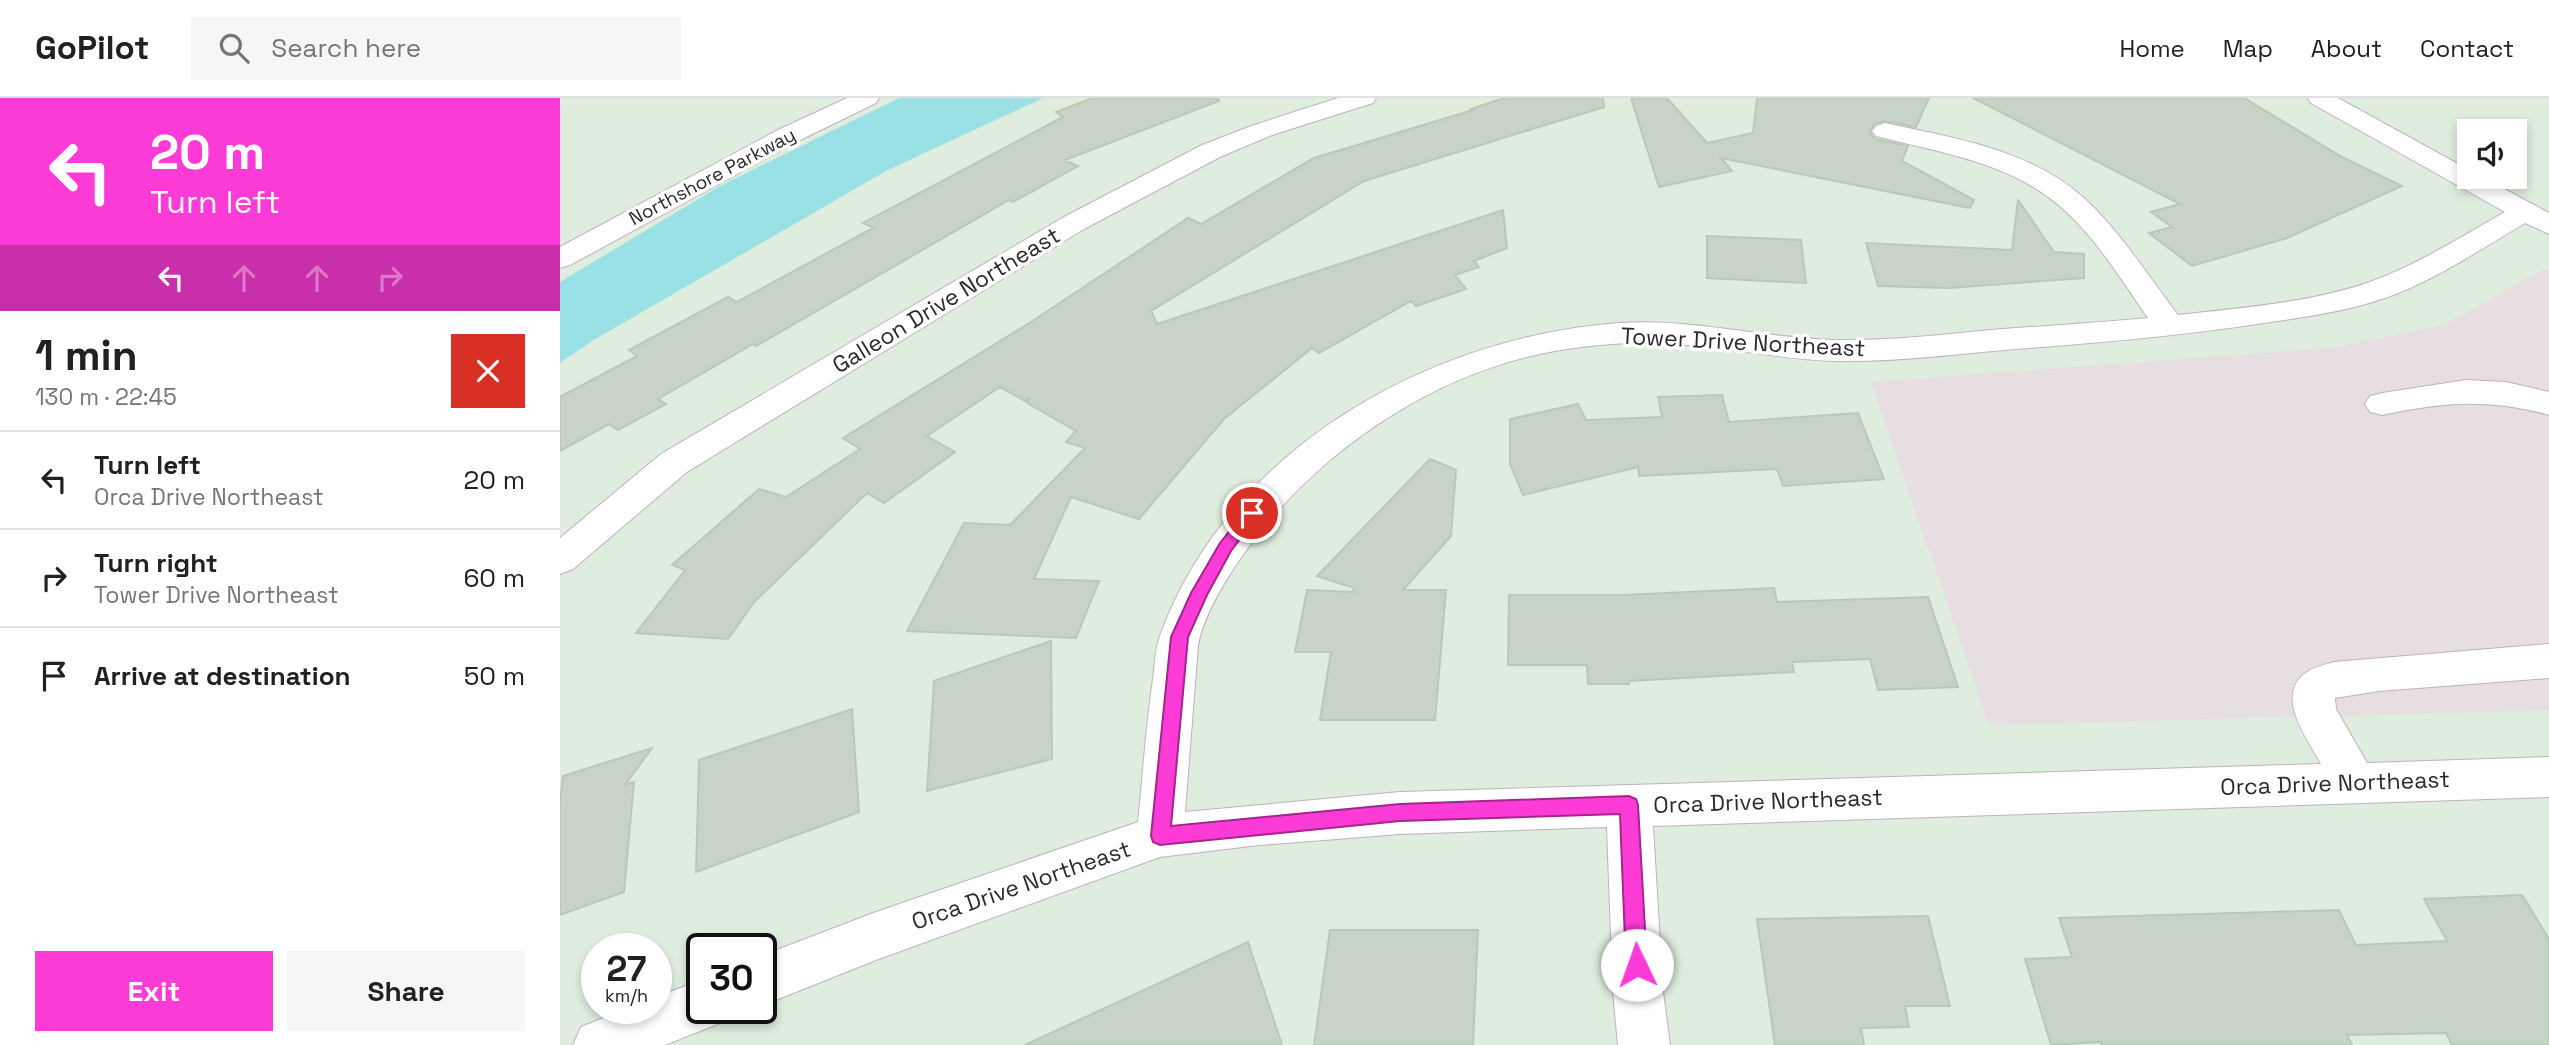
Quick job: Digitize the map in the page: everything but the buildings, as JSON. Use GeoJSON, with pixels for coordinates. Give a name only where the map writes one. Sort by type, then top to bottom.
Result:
{"type":"FeatureCollection","features":[{"type":"Feature","properties":{"kind":"street","name":"Northshore Parkway"},"geometry":{"type":"LineString","coordinates":[[560,259],[787,136],[867,98]]}},
{"type":"Feature","properties":{"kind":"street","name":"Galleon Drive Northeast"},"geometry":{"type":"LineString","coordinates":[[560,559],[674,463],[1074,223],[1211,151],[1263,130],[1364,98]]}},
{"type":"Feature","properties":{"kind":"street"},"geometry":{"type":"LineString","coordinates":[[2320,98],[2536,219]]}},
{"type":"Feature","properties":{"kind":"street"},"geometry":{"type":"LineString","coordinates":[[1885,131],[1983,154],[2033,174],[2051,186],[2073,203],[2099,233],[2171,327]]}},
{"type":"Feature","properties":{"kind":"street","name":"Tower Drive Northeast"},"geometry":{"type":"LineString","coordinates":[[1160,836],[1180,637],[1199,593],[1226,547],[1252,513],[1319,448],[1396,397],[1530,344],[1608,334],[1665,333],[1863,350],[2171,327],[2330,303],[2407,278],[2536,219]]}},
{"type":"Feature","properties":{"kind":"street"},"geometry":{"type":"LineString","coordinates":[[2382,404],[2459,389],[2549,404]]}},
{"type":"Feature","properties":{"kind":"street"},"geometry":{"type":"LineString","coordinates":[[2355,783],[2315,711],[2314,692],[2319,686],[2334,679],[2356,676],[2549,661]]}},
{"type":"Feature","properties":{"kind":"street","name":"Orca Drive Northeast"},"geometry":{"type":"LineString","coordinates":[[777,975],[876,936],[1160,836],[1400,813],[2549,777]]}},
{"type":"Feature","properties":{"kind":"street"},"geometry":{"type":"LineString","coordinates":[[1629,805],[1638,992],[1644,1045]]}},
{"type":"Feature","properties":{"kind":"street"},"geometry":{"type":"LineString","coordinates":[[599,1045],[686,1010]]}},
{"type":"Feature","properties":{"kind":"shaded area"},"geometry":{"type":"Polygon","coordinates":[[[899,98],[1043,98],[886,171],[592,341],[560,363],[560,282],[720,186],[899,98]]]}},
{"type":"Feature","properties":{"kind":"shaded area"},"geometry":{"type":"Polygon","coordinates":[[[2549,269],[2549,710],[1989,725],[1871,382],[2333,348],[2446,324],[2537,273],[2549,269]]]}},
{"type":"Feature","properties":{"kind":"route"},"geometry":{"type":"LineString","coordinates":[[1252,513],[1226,547],[1199,593],[1180,637],[1171,699],[1160,836],[1259,824],[1400,813],[1629,805],[1637,965]]}}]}
